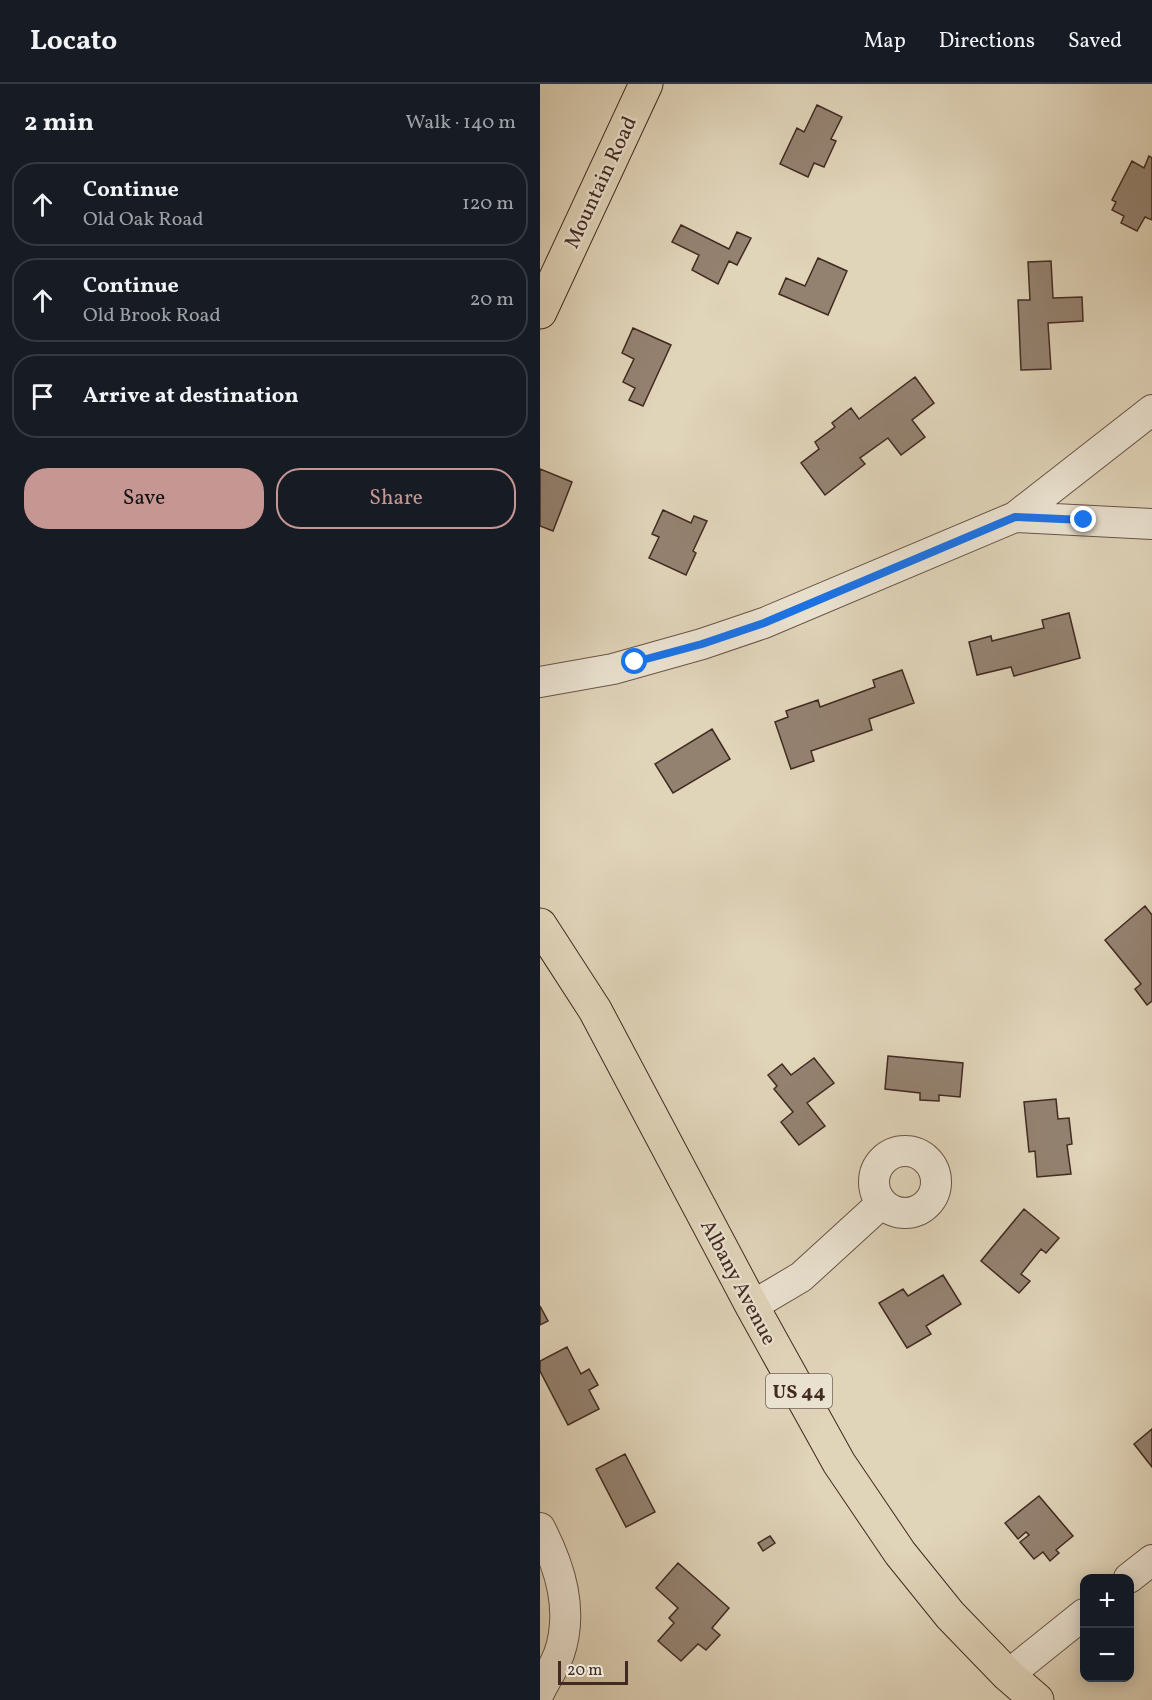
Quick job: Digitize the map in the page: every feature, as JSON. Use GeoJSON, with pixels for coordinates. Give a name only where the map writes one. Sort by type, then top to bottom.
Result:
{"type":"FeatureCollection","features":[{"type":"Feature","properties":{"kind":"main road","name":"Mountain Road"},"geometry":{"type":"LineString","coordinates":[[540,312],[646,84]]}},
{"type":"Feature","properties":{"kind":"main road","name":"Albany Avenue"},"geometry":{"type":"LineString","coordinates":[[540,925],[595,1010],[752,1306],[839,1462],[900,1553],[950,1615],[1008,1675],[1037,1700]]}},
{"type":"Feature","properties":{"kind":"street"},"geometry":{"type":"LineString","coordinates":[[551,680],[613,669],[702,644],[764,623],[1015,517],[1152,410]]}},
{"type":"Feature","properties":{"kind":"street"},"geometry":{"type":"LineString","coordinates":[[1015,517],[1152,524]]}},
{"type":"Feature","properties":{"kind":"street"},"geometry":{"type":"LineString","coordinates":[[752,1306],[801,1277],[882,1203]]}},
{"type":"Feature","properties":{"kind":"street"},"geometry":{"type":"LineString","coordinates":[[540,1528],[553,1553],[564,1590],[565,1624],[559,1654],[540,1691]]}},
{"type":"Feature","properties":{"kind":"street"},"geometry":{"type":"LineString","coordinates":[[1134,1574],[1152,1560]]}},
{"type":"Feature","properties":{"kind":"street"},"geometry":{"type":"LineString","coordinates":[[1008,1675],[1080,1617]]}},
{"type":"Feature","properties":{"kind":"building"},"geometry":{"type":"Polygon","coordinates":[[[817,105],[842,117],[831,139],[836,141],[824,167],[814,163],[808,177],[780,164],[797,128],[804,132],[817,105]]]}},
{"type":"Feature","properties":{"kind":"building"},"geometry":{"type":"Polygon","coordinates":[[[1149,156],[1152,158],[1152,220],[1145,217],[1137,231],[1121,223],[1124,216],[1112,210],[1116,202],[1112,200],[1132,161],[1144,168],[1149,156]]]}},
{"type":"Feature","properties":{"kind":"building"},"geometry":{"type":"Polygon","coordinates":[[[681,225],[729,249],[737,232],[751,238],[737,265],[729,261],[718,284],[692,270],[699,255],[672,242],[681,225]]]}},
{"type":"Feature","properties":{"kind":"building"},"geometry":{"type":"Polygon","coordinates":[[[818,258],[847,271],[828,315],[779,294],[786,278],[805,286],[818,258]]]}},
{"type":"Feature","properties":{"kind":"building"},"geometry":{"type":"Polygon","coordinates":[[[1051,261],[1053,298],[1082,297],[1083,321],[1048,323],[1051,369],[1021,370],[1018,300],[1030,300],[1028,262],[1051,261]]]}},
{"type":"Feature","properties":{"kind":"building"},"geometry":{"type":"Polygon","coordinates":[[[633,328],[671,345],[643,406],[629,400],[635,388],[623,382],[634,359],[622,353],[633,328]]]}},
{"type":"Feature","properties":{"kind":"building"},"geometry":{"type":"Polygon","coordinates":[[[915,377],[934,403],[912,420],[925,437],[901,455],[888,438],[860,458],[865,464],[825,495],[801,463],[819,449],[815,442],[835,427],[832,423],[851,408],[859,419],[915,377]]]}},
{"type":"Feature","properties":{"kind":"building"},"geometry":{"type":"Polygon","coordinates":[[[540,469],[572,482],[553,531],[540,526],[540,469]]]}},
{"type":"Feature","properties":{"kind":"building"},"geometry":{"type":"Polygon","coordinates":[[[663,510],[691,523],[694,516],[707,521],[693,551],[696,553],[686,575],[649,558],[659,537],[652,534],[663,510]]]}},
{"type":"Feature","properties":{"kind":"building"},"geometry":{"type":"Polygon","coordinates":[[[1069,613],[1080,658],[1014,676],[1011,667],[977,675],[969,642],[991,636],[992,641],[1044,628],[1042,620],[1069,613]]]}},
{"type":"Feature","properties":{"kind":"building"},"geometry":{"type":"Polygon","coordinates":[[[902,670],[914,703],[869,719],[872,730],[811,751],[814,761],[791,769],[775,722],[788,717],[786,711],[818,700],[820,707],[875,687],[873,680],[902,670]]]}},
{"type":"Feature","properties":{"kind":"building"},"geometry":{"type":"Polygon","coordinates":[[[712,729],[730,759],[673,793],[655,764],[712,729]]]}},
{"type":"Feature","properties":{"kind":"building"},"geometry":{"type":"Polygon","coordinates":[[[1145,906],[1152,915],[1152,1001],[1147,1005],[1135,989],[1141,984],[1105,940],[1145,906]]]}},
{"type":"Feature","properties":{"kind":"building"},"geometry":{"type":"Polygon","coordinates":[[[888,1056],[963,1063],[960,1097],[939,1095],[939,1101],[920,1100],[920,1093],[885,1089],[888,1056]]]}},
{"type":"Feature","properties":{"kind":"building"},"geometry":{"type":"Polygon","coordinates":[[[814,1058],[834,1083],[807,1103],[825,1126],[799,1145],[781,1122],[793,1112],[774,1089],[777,1086],[768,1075],[782,1064],[791,1075],[814,1058]]]}},
{"type":"Feature","properties":{"kind":"building"},"geometry":{"type":"Polygon","coordinates":[[[1056,1099],[1058,1119],[1069,1118],[1072,1144],[1067,1145],[1071,1174],[1037,1177],[1035,1151],[1029,1152],[1024,1102],[1056,1099]]]}},
{"type":"Feature","properties":{"kind":"building"},"geometry":{"type":"Polygon","coordinates":[[[1024,1209],[1059,1238],[1046,1253],[1041,1249],[1021,1274],[1030,1281],[1019,1293],[981,1261],[1024,1209]]]}},
{"type":"Feature","properties":{"kind":"building"},"geometry":{"type":"Polygon","coordinates":[[[943,1275],[961,1304],[926,1326],[931,1334],[907,1348],[879,1303],[903,1289],[908,1296],[943,1275]]]}},
{"type":"Feature","properties":{"kind":"building"},"geometry":{"type":"Polygon","coordinates":[[[540,1306],[548,1321],[540,1325],[540,1306]]]}},
{"type":"Feature","properties":{"kind":"building"},"geometry":{"type":"Polygon","coordinates":[[[567,1347],[581,1374],[589,1369],[598,1385],[589,1390],[599,1409],[568,1425],[540,1371],[540,1361],[567,1347]]]}},
{"type":"Feature","properties":{"kind":"building"},"geometry":{"type":"Polygon","coordinates":[[[1152,1429],[1152,1467],[1134,1444],[1152,1429]]]}},
{"type":"Feature","properties":{"kind":"building"},"geometry":{"type":"Polygon","coordinates":[[[625,1454],[655,1512],[626,1527],[596,1469],[625,1454]]]}},
{"type":"Feature","properties":{"kind":"building"},"geometry":{"type":"Polygon","coordinates":[[[1039,1496],[1073,1536],[1056,1550],[1059,1553],[1050,1561],[1043,1552],[1034,1559],[1020,1542],[1029,1535],[1026,1532],[1018,1539],[1005,1523],[1039,1496]]]}},
{"type":"Feature","properties":{"kind":"building"},"geometry":{"type":"Polygon","coordinates":[[[770,1536],[775,1543],[763,1551],[758,1543],[770,1536]]]}},
{"type":"Feature","properties":{"kind":"building"},"geometry":{"type":"Polygon","coordinates":[[[678,1563],[729,1608],[712,1628],[720,1635],[706,1650],[698,1644],[681,1661],[658,1641],[674,1623],[669,1618],[678,1608],[656,1588],[678,1563]]]}},
{"type":"Feature","properties":{"kind":"route"},"geometry":{"type":"LineString","coordinates":[[635,662],[702,644],[764,623],[1015,517],[1084,520]]}}]}
